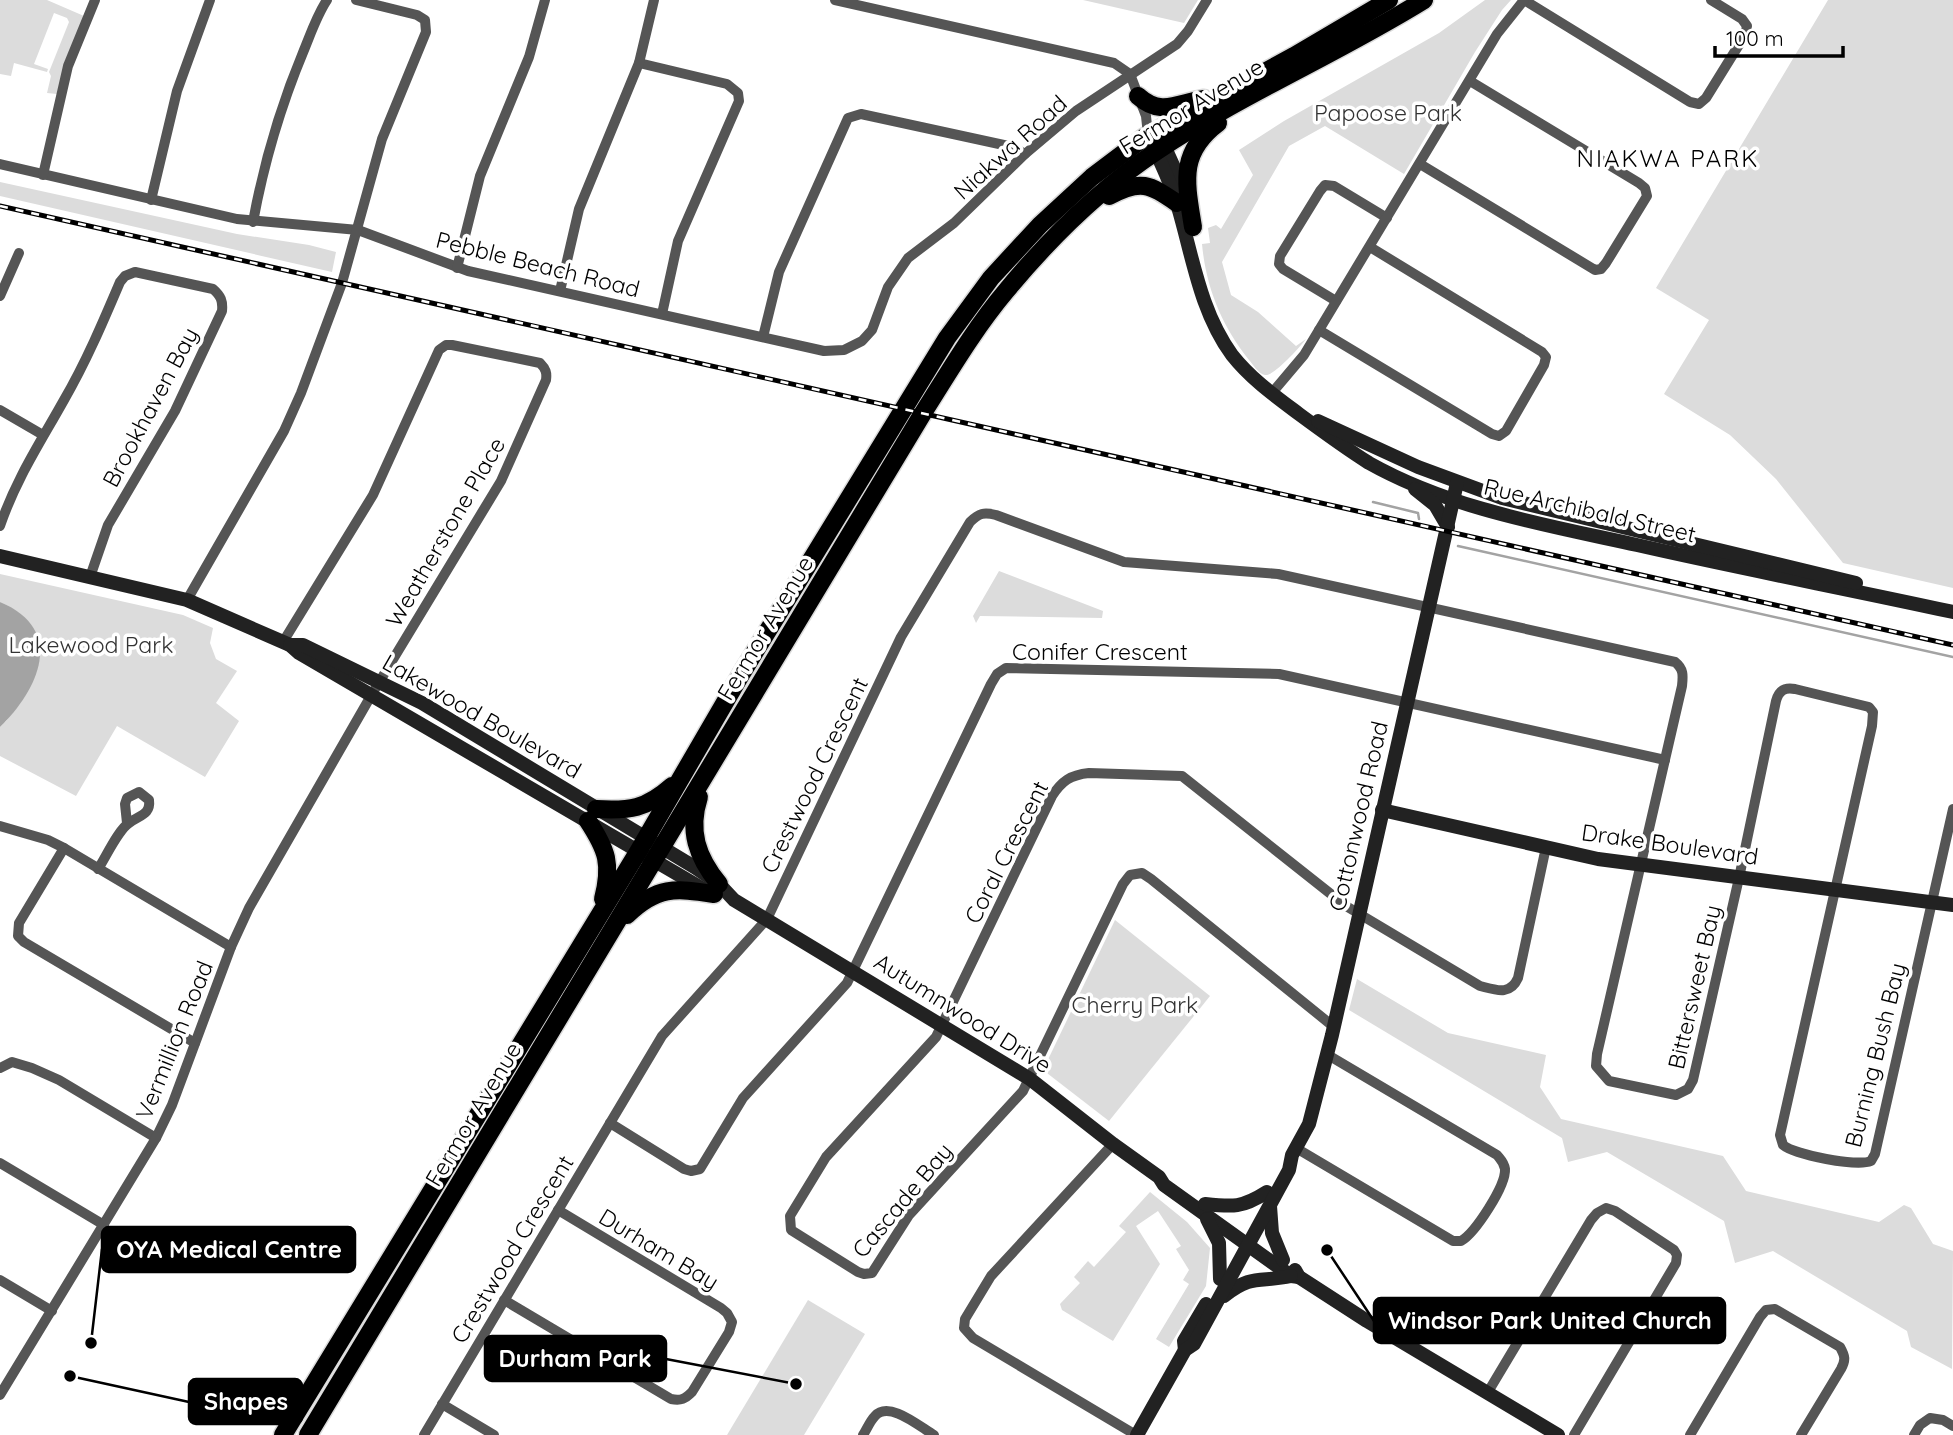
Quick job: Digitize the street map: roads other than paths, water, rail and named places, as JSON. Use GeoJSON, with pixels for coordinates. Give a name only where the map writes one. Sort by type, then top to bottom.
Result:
{"type":"FeatureCollection","features":[{"type":"Feature","properties":{"kind":"highway","name":"Fermor Avenue"},"geometry":{"type":"LineString","coordinates":[[307,1435],[612,929],[682,776],[742,673],[947,338],[991,278],[1040,225],[1092,177],[1218,97],[1304,51],[1389,0]]}},
{"type":"Feature","properties":{"kind":"highway","name":"Fermor Avenue"},"geometry":{"type":"LineString","coordinates":[[283,1435],[599,916],[706,774],[961,351],[1005,291],[1054,237],[1109,188],[1154,136],[1266,88],[1424,0]]}},
{"type":"Feature","properties":{"kind":"highway"},"geometry":{"type":"LineString","coordinates":[[1194,227],[1186,186],[1191,153],[1207,131],[1266,88]]}},
{"type":"Feature","properties":{"kind":"highway"},"geometry":{"type":"LineString","coordinates":[[1138,96],[1146,103],[1164,108],[1218,97]]}},
{"type":"Feature","properties":{"kind":"highway"},"geometry":{"type":"LineString","coordinates":[[1077,217],[1122,189],[1140,186],[1153,187],[1177,203]]}},
{"type":"Feature","properties":{"kind":"highway"},"geometry":{"type":"LineString","coordinates":[[612,929],[638,904],[661,891],[716,889],[694,840],[694,813],[706,774]]}},
{"type":"Feature","properties":{"kind":"highway"},"geometry":{"type":"LineString","coordinates":[[599,916],[608,882],[608,859],[592,815],[638,808],[657,799],[682,776]]}},
{"type":"Feature","properties":{"kind":"street"},"geometry":{"type":"LineString","coordinates":[[43,175],[68,66],[95,0]]}},
{"type":"Feature","properties":{"kind":"street"},"geometry":{"type":"LineString","coordinates":[[151,200],[177,91],[210,0]]}},
{"type":"Feature","properties":{"kind":"street"},"geometry":{"type":"LineString","coordinates":[[253,222],[264,167],[278,118],[327,0]]}},
{"type":"Feature","properties":{"kind":"street"},"geometry":{"type":"LineString","coordinates":[[187,600],[284,432],[318,354],[358,230],[382,139],[426,27],[425,20],[417,15],[356,0]]}},
{"type":"Feature","properties":{"kind":"street"},"geometry":{"type":"LineString","coordinates":[[457,268],[480,176],[529,57],[545,0]]}},
{"type":"Feature","properties":{"kind":"street"},"geometry":{"type":"LineString","coordinates":[[560,291],[579,209],[639,64],[654,0]]}},
{"type":"Feature","properties":{"kind":"street"},"geometry":{"type":"LineString","coordinates":[[835,0],[1114,62],[1129,74]]}},
{"type":"Feature","properties":{"kind":"street","name":"Niakwa Road"},"geometry":{"type":"LineString","coordinates":[[862,341],[873,330],[888,287],[908,258],[962,217],[1025,154],[1076,111],[1177,44],[1207,0]]}},
{"type":"Feature","properties":{"kind":"street"},"geometry":{"type":"LineString","coordinates":[[1271,394],[1304,355],[1497,34],[1524,0],[1690,102],[1699,104],[1706,98],[1745,35],[1747,26],[1742,19],[1711,0]]}},
{"type":"Feature","properties":{"kind":"street"},"geometry":{"type":"LineString","coordinates":[[639,64],[727,84],[738,93],[739,101],[678,242],[662,314]]}},
{"type":"Feature","properties":{"kind":"street","name":"Rue Archibald Street"},"geometry":{"type":"LineString","coordinates":[[1129,74],[1177,203],[1199,285],[1214,324],[1233,356],[1252,378],[1348,449],[1401,478],[1494,513],[1757,573],[1953,612]]}},
{"type":"Feature","properties":{"kind":"street"},"geometry":{"type":"LineString","coordinates":[[1420,164],[1595,270],[1601,269],[1606,263],[1647,196],[1645,188],[1639,183],[1470,81]]}},
{"type":"Feature","properties":{"kind":"street"},"geometry":{"type":"LineString","coordinates":[[763,337],[779,272],[848,118],[861,114],[1013,147],[1025,154]]}},
{"type":"Feature","properties":{"kind":"street","name":"Rue Archibald Street"},"geometry":{"type":"LineString","coordinates":[[1154,136],[1186,196],[1194,227],[1199,285]]}},
{"type":"Feature","properties":{"kind":"street","name":"Pebble Beach Road"},"geometry":{"type":"LineString","coordinates":[[0,164],[253,222],[358,230],[457,268],[824,351],[844,350],[862,341]]}},
{"type":"Feature","properties":{"kind":"street"},"geometry":{"type":"LineString","coordinates":[[1336,301],[1279,264],[1280,257],[1313,202],[1325,185],[1334,186],[1387,218]]}},
{"type":"Feature","properties":{"kind":"street"},"geometry":{"type":"LineString","coordinates":[[1319,330],[1492,434],[1499,436],[1506,431],[1546,357],[1542,352],[1370,247]]}},
{"type":"Feature","properties":{"kind":"street"},"geometry":{"type":"LineString","coordinates":[[0,296],[19,253]]}},
{"type":"Feature","properties":{"kind":"street","name":"Brookhaven Bay"},"geometry":{"type":"LineString","coordinates":[[0,526],[10,495],[89,354],[125,276],[135,272],[213,289],[223,302],[222,311],[190,382],[108,526],[90,577]]}},
{"type":"Feature","properties":{"kind":"street","name":"Weatherstone Place"},"geometry":{"type":"LineString","coordinates":[[286,644],[373,495],[439,350],[446,345],[452,345],[540,363],[547,372],[546,380],[502,481],[372,694]]}},
{"type":"Feature","properties":{"kind":"street","name":"Rue Archibald Street"},"geometry":{"type":"LineString","coordinates":[[1289,406],[1395,457],[1457,483],[1545,509],[1813,572],[1866,586],[1904,601]]}},
{"type":"Feature","properties":{"kind":"street"},"geometry":{"type":"LineString","coordinates":[[0,410],[43,436]]}},
{"type":"Feature","properties":{"kind":"street"},"geometry":{"type":"LineString","coordinates":[[1401,478],[1436,505],[1448,527],[1463,511],[1494,513]]}},
{"type":"Feature","properties":{"kind":"street","name":"Cottonwood Road"},"geometry":{"type":"LineString","coordinates":[[1136,1435],[1185,1350],[1194,1344],[1218,1302],[1246,1239],[1268,1198],[1289,1170],[1294,1152],[1309,1124],[1328,1055],[1457,483]]}},
{"type":"Feature","properties":{"kind":"street","name":"Crestwood Crescent"},"geometry":{"type":"LineString","coordinates":[[424,1435],[667,1029],[767,919],[901,637],[976,516],[985,512],[996,515],[1124,562],[1278,575],[1429,607]]}},
{"type":"Feature","properties":{"kind":"street","name":"Lakewood Boulevard"},"geometry":{"type":"LineString","coordinates":[[0,556],[187,600],[286,644],[497,769],[592,815]]}},
{"type":"Feature","properties":{"kind":"street"},"geometry":{"type":"LineString","coordinates":[[1429,607],[1675,662],[1682,670],[1682,687],[1643,864]]}},
{"type":"Feature","properties":{"kind":"street","name":"Lakewood Boulevard"},"geometry":{"type":"LineString","coordinates":[[286,644],[303,645],[422,703],[650,850]]}},
{"type":"Feature","properties":{"kind":"street","name":"Conifer Crescent"},"geometry":{"type":"LineString","coordinates":[[853,972],[991,684],[1001,670],[1016,668],[1270,673],[1407,702]]}},
{"type":"Feature","properties":{"kind":"street","name":"Burning Bush Bay"},"geometry":{"type":"LineString","coordinates":[[1739,877],[1780,691],[1795,688],[1869,707],[1873,712],[1872,726],[1780,1135],[1783,1145],[1788,1149],[1856,1164],[1871,1161],[1875,1154],[1953,809]]}},
{"type":"Feature","properties":{"kind":"street","name":"Vermillion Road"},"geometry":{"type":"LineString","coordinates":[[0,1395],[156,1138],[172,1105],[231,947],[249,908],[372,694]]}},
{"type":"Feature","properties":{"kind":"street"},"geometry":{"type":"LineString","coordinates":[[1407,702],[1665,760]]}},
{"type":"Feature","properties":{"kind":"street"},"geometry":{"type":"LineString","coordinates":[[497,769],[506,755]]}},
{"type":"Feature","properties":{"kind":"street","name":"Coral Crescent"},"geometry":{"type":"LineString","coordinates":[[943,1025],[1052,796],[1061,783],[1074,775],[1089,773],[1182,776],[1359,914],[1479,986],[1507,991],[1514,987],[1518,978],[1546,847]]}},
{"type":"Feature","properties":{"kind":"street","name":"Drake Boulevard"},"geometry":{"type":"LineString","coordinates":[[1382,810],[1598,859],[1953,905]]}},
{"type":"Feature","properties":{"kind":"street"},"geometry":{"type":"LineString","coordinates":[[99,869],[127,823]]}},
{"type":"Feature","properties":{"kind":"street"},"geometry":{"type":"LineString","coordinates":[[0,826],[48,840],[64,848],[231,947]]}},
{"type":"Feature","properties":{"kind":"street"},"geometry":{"type":"LineString","coordinates":[[64,848],[19,923],[19,936],[24,942],[195,1043]]}},
{"type":"Feature","properties":{"kind":"street","name":"Autumnwood Drive"},"geometry":{"type":"LineString","coordinates":[[650,850],[1030,1079],[1159,1177],[1170,1179],[1204,1210],[1295,1277],[1558,1435]]}},
{"type":"Feature","properties":{"kind":"street","name":"Bittersweet Bay"},"geometry":{"type":"LineString","coordinates":[[1643,864],[1596,1066],[1609,1081],[1676,1095],[1688,1089],[1693,1080],[1739,877]]}},
{"type":"Feature","properties":{"kind":"street"},"geometry":{"type":"LineString","coordinates":[[1030,1079],[1123,884],[1130,875],[1142,873],[1151,879],[1334,1027]]}},
{"type":"Feature","properties":{"kind":"street"},"geometry":{"type":"LineString","coordinates":[[610,1123],[684,1169],[699,1169],[743,1098],[847,983],[853,972]]}},
{"type":"Feature","properties":{"kind":"street","name":"Cascade Bay"},"geometry":{"type":"LineString","coordinates":[[943,1025],[936,1037],[826,1157],[790,1216],[789,1224],[795,1235],[858,1272],[872,1273],[909,1215],[1023,1091],[1030,1079]]}},
{"type":"Feature","properties":{"kind":"street"},"geometry":{"type":"LineString","coordinates":[[1294,1152],[1453,1241],[1461,1241],[1473,1232],[1502,1184],[1504,1162],[1497,1155],[1328,1055]]}},
{"type":"Feature","properties":{"kind":"street"},"geometry":{"type":"LineString","coordinates":[[0,1068],[12,1062],[45,1073],[156,1138]]}},
{"type":"Feature","properties":{"kind":"street"},"geometry":{"type":"LineString","coordinates":[[1113,1144],[992,1276],[965,1320],[964,1328],[973,1338],[1136,1435]]}},
{"type":"Feature","properties":{"kind":"street"},"geometry":{"type":"LineString","coordinates":[[0,1163],[104,1225]]}},
{"type":"Feature","properties":{"kind":"street"},"geometry":{"type":"LineString","coordinates":[[1220,1279],[1220,1245],[1204,1210],[1233,1208],[1268,1198],[1272,1233],[1283,1260]]}},
{"type":"Feature","properties":{"kind":"street"},"geometry":{"type":"LineString","coordinates":[[1488,1392],[1591,1220],[1606,1208],[1615,1211],[1674,1250],[1676,1263],[1574,1435]]}},
{"type":"Feature","properties":{"kind":"street","name":"Durham Bay"},"geometry":{"type":"LineString","coordinates":[[504,1300],[678,1401],[686,1399],[692,1392],[729,1332],[732,1322],[721,1308],[558,1210]]}},
{"type":"Feature","properties":{"kind":"street","name":"Cottonwood Road"},"geometry":{"type":"LineString","coordinates":[[1185,1350],[1184,1342],[1246,1239]]}},
{"type":"Feature","properties":{"kind":"street","name":"Autumnwood Drive"},"geometry":{"type":"LineString","coordinates":[[1246,1239],[1293,1267],[1295,1277]]}},
{"type":"Feature","properties":{"kind":"street"},"geometry":{"type":"LineString","coordinates":[[1218,1302],[1236,1286],[1248,1281],[1295,1277]]}},
{"type":"Feature","properties":{"kind":"street"},"geometry":{"type":"LineString","coordinates":[[0,1280],[52,1311]]}},
{"type":"Feature","properties":{"kind":"street"},"geometry":{"type":"LineString","coordinates":[[1690,1435],[1760,1317],[1766,1310],[1775,1309],[1833,1343],[1845,1355],[1841,1369],[1801,1435]]}},
{"type":"Feature","properties":{"kind":"street"},"geometry":{"type":"LineString","coordinates":[[442,1404],[494,1435]]}},
{"type":"Feature","properties":{"kind":"street"},"geometry":{"type":"LineString","coordinates":[[863,1435],[876,1415],[884,1410],[892,1411],[934,1435]]}},
{"type":"Feature","properties":{"kind":"street"},"geometry":{"type":"LineString","coordinates":[[1914,1435],[1920,1425],[1930,1418],[1943,1420],[1953,1426]]}},
{"type":"Feature","properties":{"kind":"waterway"},"geometry":{"type":"LineString","coordinates":[[1373,502],[1418,513],[1419,519]]}},
{"type":"Feature","properties":{"kind":"waterway"},"geometry":{"type":"LineString","coordinates":[[1458,546],[1953,657]]}},
{"type":"Feature","properties":{"kind":"railway"},"geometry":{"type":"LineString","coordinates":[[0,206],[1953,645]]}},
{"type":"Feature","properties":{"kind":"place","name":"Windsor Park United Church"},"geometry":{"type":"Point","coordinates":[1327,1250]}},
{"type":"Feature","properties":{"kind":"place","name":"OYA Medical Centre"},"geometry":{"type":"Point","coordinates":[91,1343]}},
{"type":"Feature","properties":{"kind":"place","name":"Shapes"},"geometry":{"type":"Point","coordinates":[70,1376]}},
{"type":"Feature","properties":{"kind":"place","name":"Durham Park"},"geometry":{"type":"Point","coordinates":[796,1384]}},
{"type":"Feature","properties":{"kind":"district","name":"NIAKWA PARK"},"geometry":{"type":"Point","coordinates":[1668,158]}},
{"type":"Feature","properties":{"kind":"park label","name":"Papoose Park"},"geometry":{"type":"Point","coordinates":[1388,112]}},
{"type":"Feature","properties":{"kind":"park label","name":"Lakewood Park"},"geometry":{"type":"Point","coordinates":[91,644]}},
{"type":"Feature","properties":{"kind":"park label","name":"Cherry Park"},"geometry":{"type":"Point","coordinates":[1135,1004]}}]}
